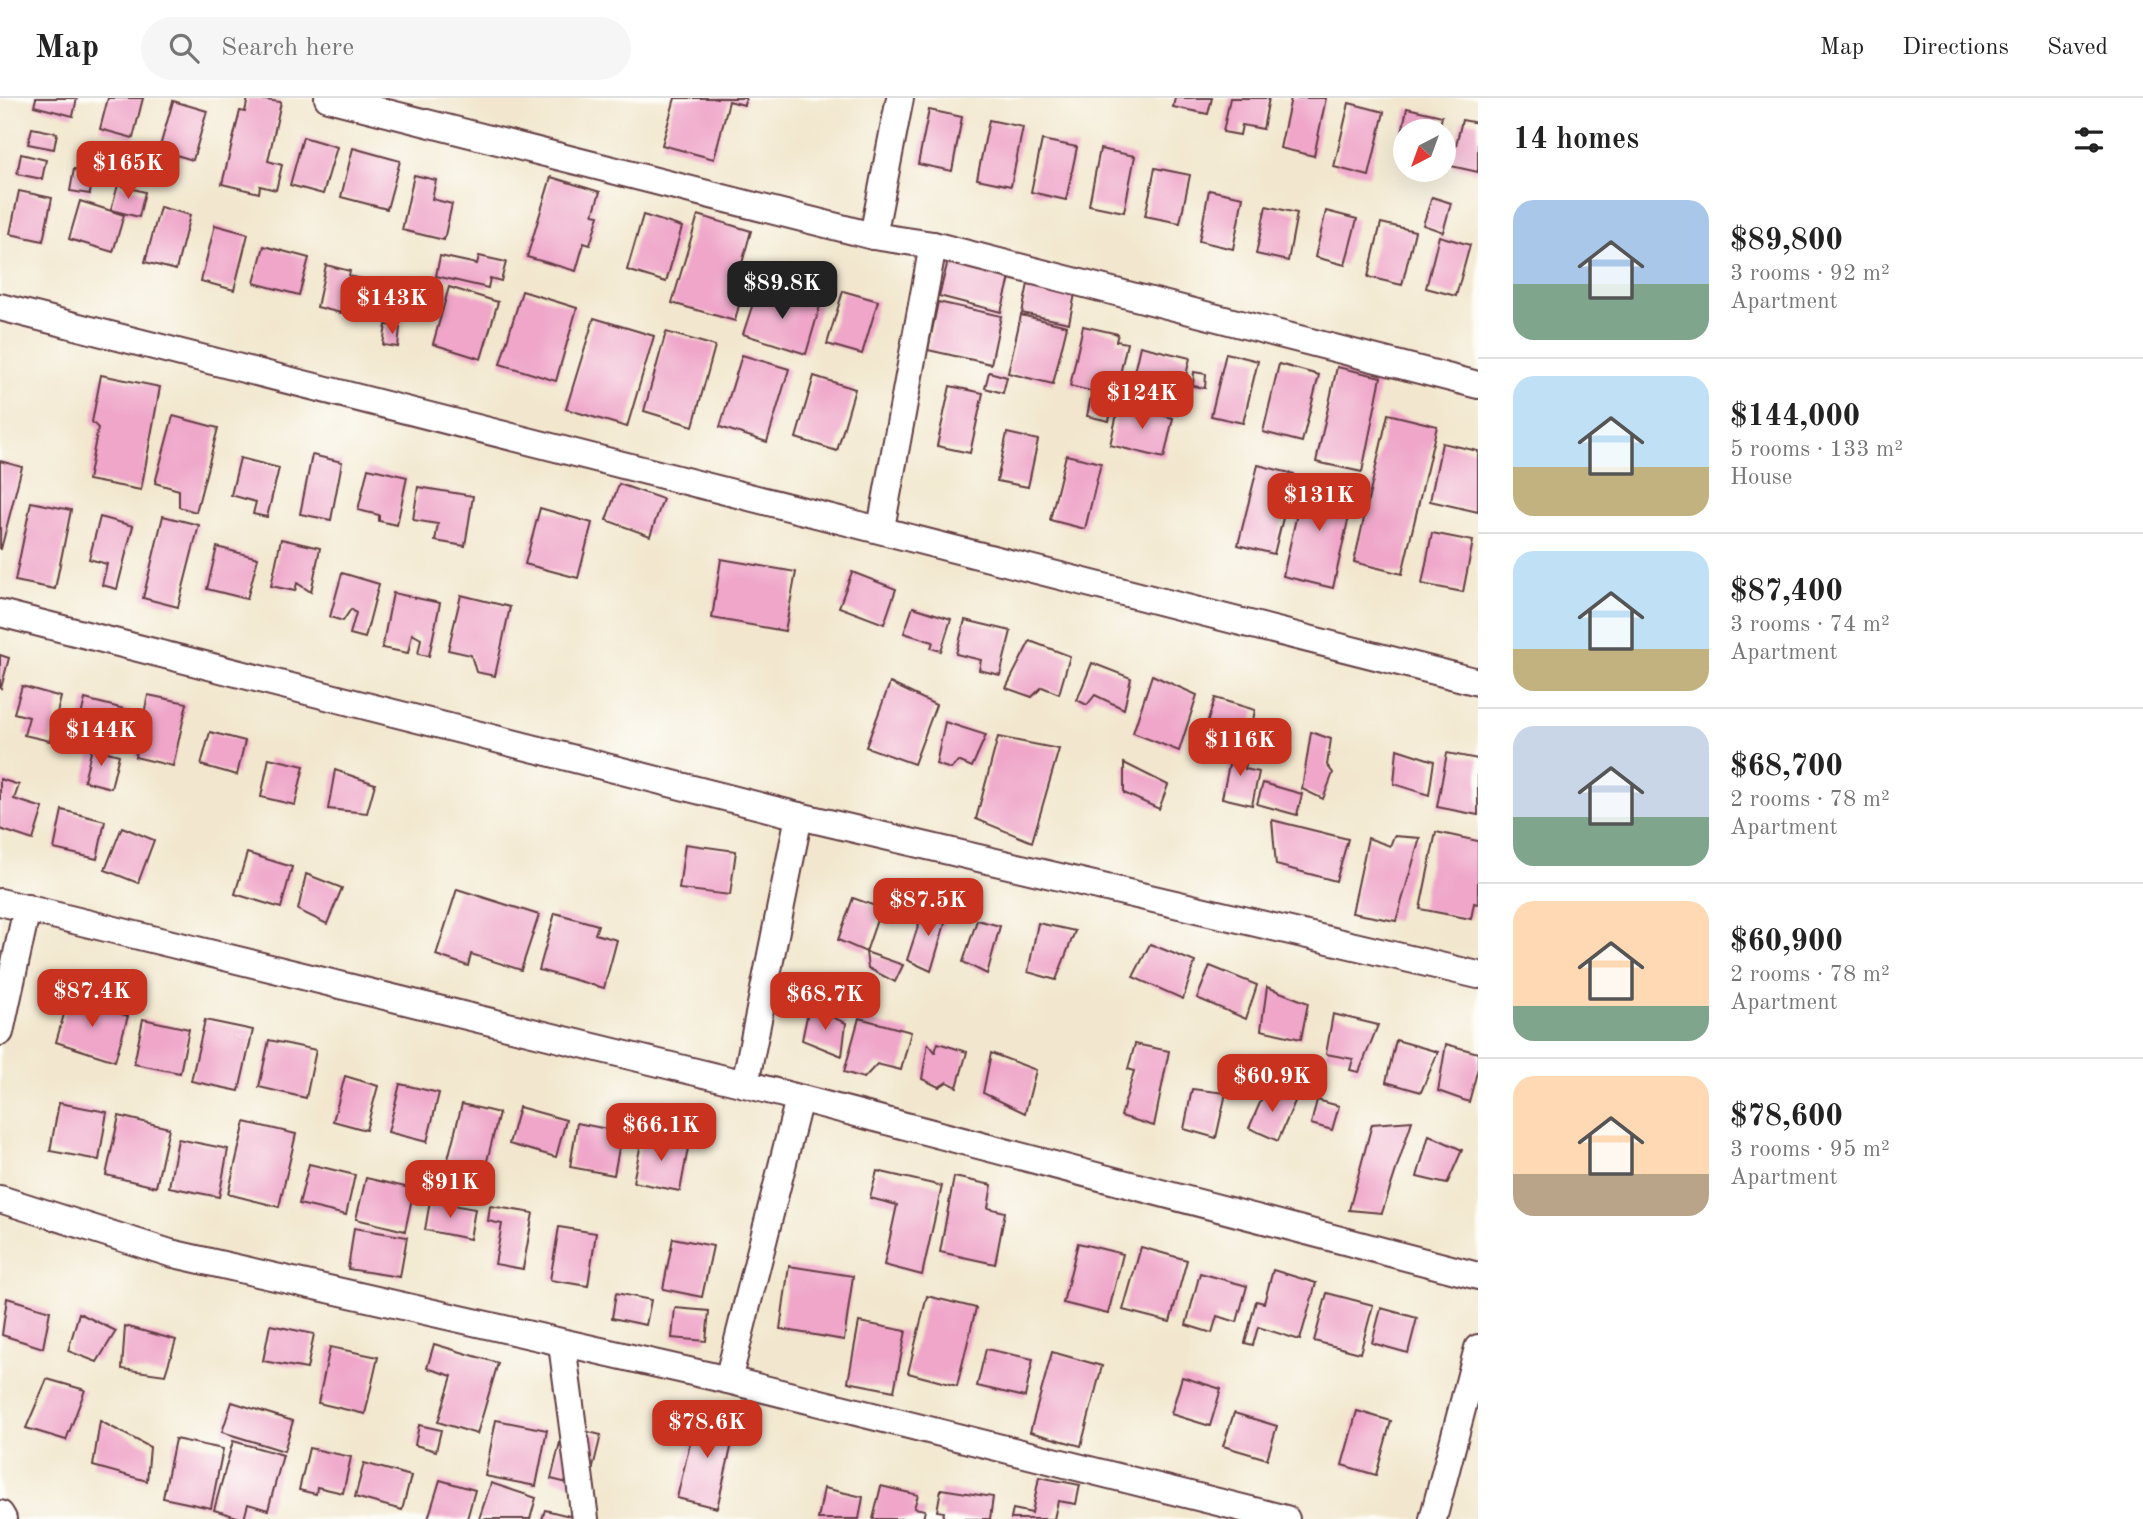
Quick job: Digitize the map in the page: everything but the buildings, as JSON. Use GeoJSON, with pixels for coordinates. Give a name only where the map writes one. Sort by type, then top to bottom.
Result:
{"type":"FeatureCollection","features":[{"type":"Feature","properties":{"kind":"street"},"geometry":{"type":"LineString","coordinates":[[328,98],[873,236],[933,245],[1478,385]]}},
{"type":"Feature","properties":{"kind":"street"},"geometry":{"type":"LineString","coordinates":[[873,236],[900,98]]}},
{"type":"Feature","properties":{"kind":"street"},"geometry":{"type":"LineString","coordinates":[[881,528],[933,245]]}},
{"type":"Feature","properties":{"kind":"street"},"geometry":{"type":"LineString","coordinates":[[0,307],[881,528],[1478,682]]}},
{"type":"Feature","properties":{"kind":"street"},"geometry":{"type":"LineString","coordinates":[[0,613],[799,816],[1478,975]]}},
{"type":"Feature","properties":{"kind":"street"},"geometry":{"type":"LineString","coordinates":[[745,1084],[799,816]]}},
{"type":"Feature","properties":{"kind":"street"},"geometry":{"type":"LineString","coordinates":[[0,902],[745,1084],[1478,1276]]}},
{"type":"Feature","properties":{"kind":"street"},"geometry":{"type":"LineString","coordinates":[[0,1032],[27,908]]}},
{"type":"Feature","properties":{"kind":"street"},"geometry":{"type":"LineString","coordinates":[[728,1380],[799,1099]]}},
{"type":"Feature","properties":{"kind":"street"},"geometry":{"type":"LineString","coordinates":[[0,1199],[170,1253],[728,1380],[1286,1519]]}},
{"type":"Feature","properties":{"kind":"street"},"geometry":{"type":"LineString","coordinates":[[562,1344],[585,1519]]}},
{"type":"Feature","properties":{"kind":"street"},"geometry":{"type":"LineString","coordinates":[[1433,1519],[1478,1348]]}},
{"type":"Feature","properties":{"kind":"street"},"geometry":{"type":"LineString","coordinates":[[0,1514],[3,1519]]}}]}
